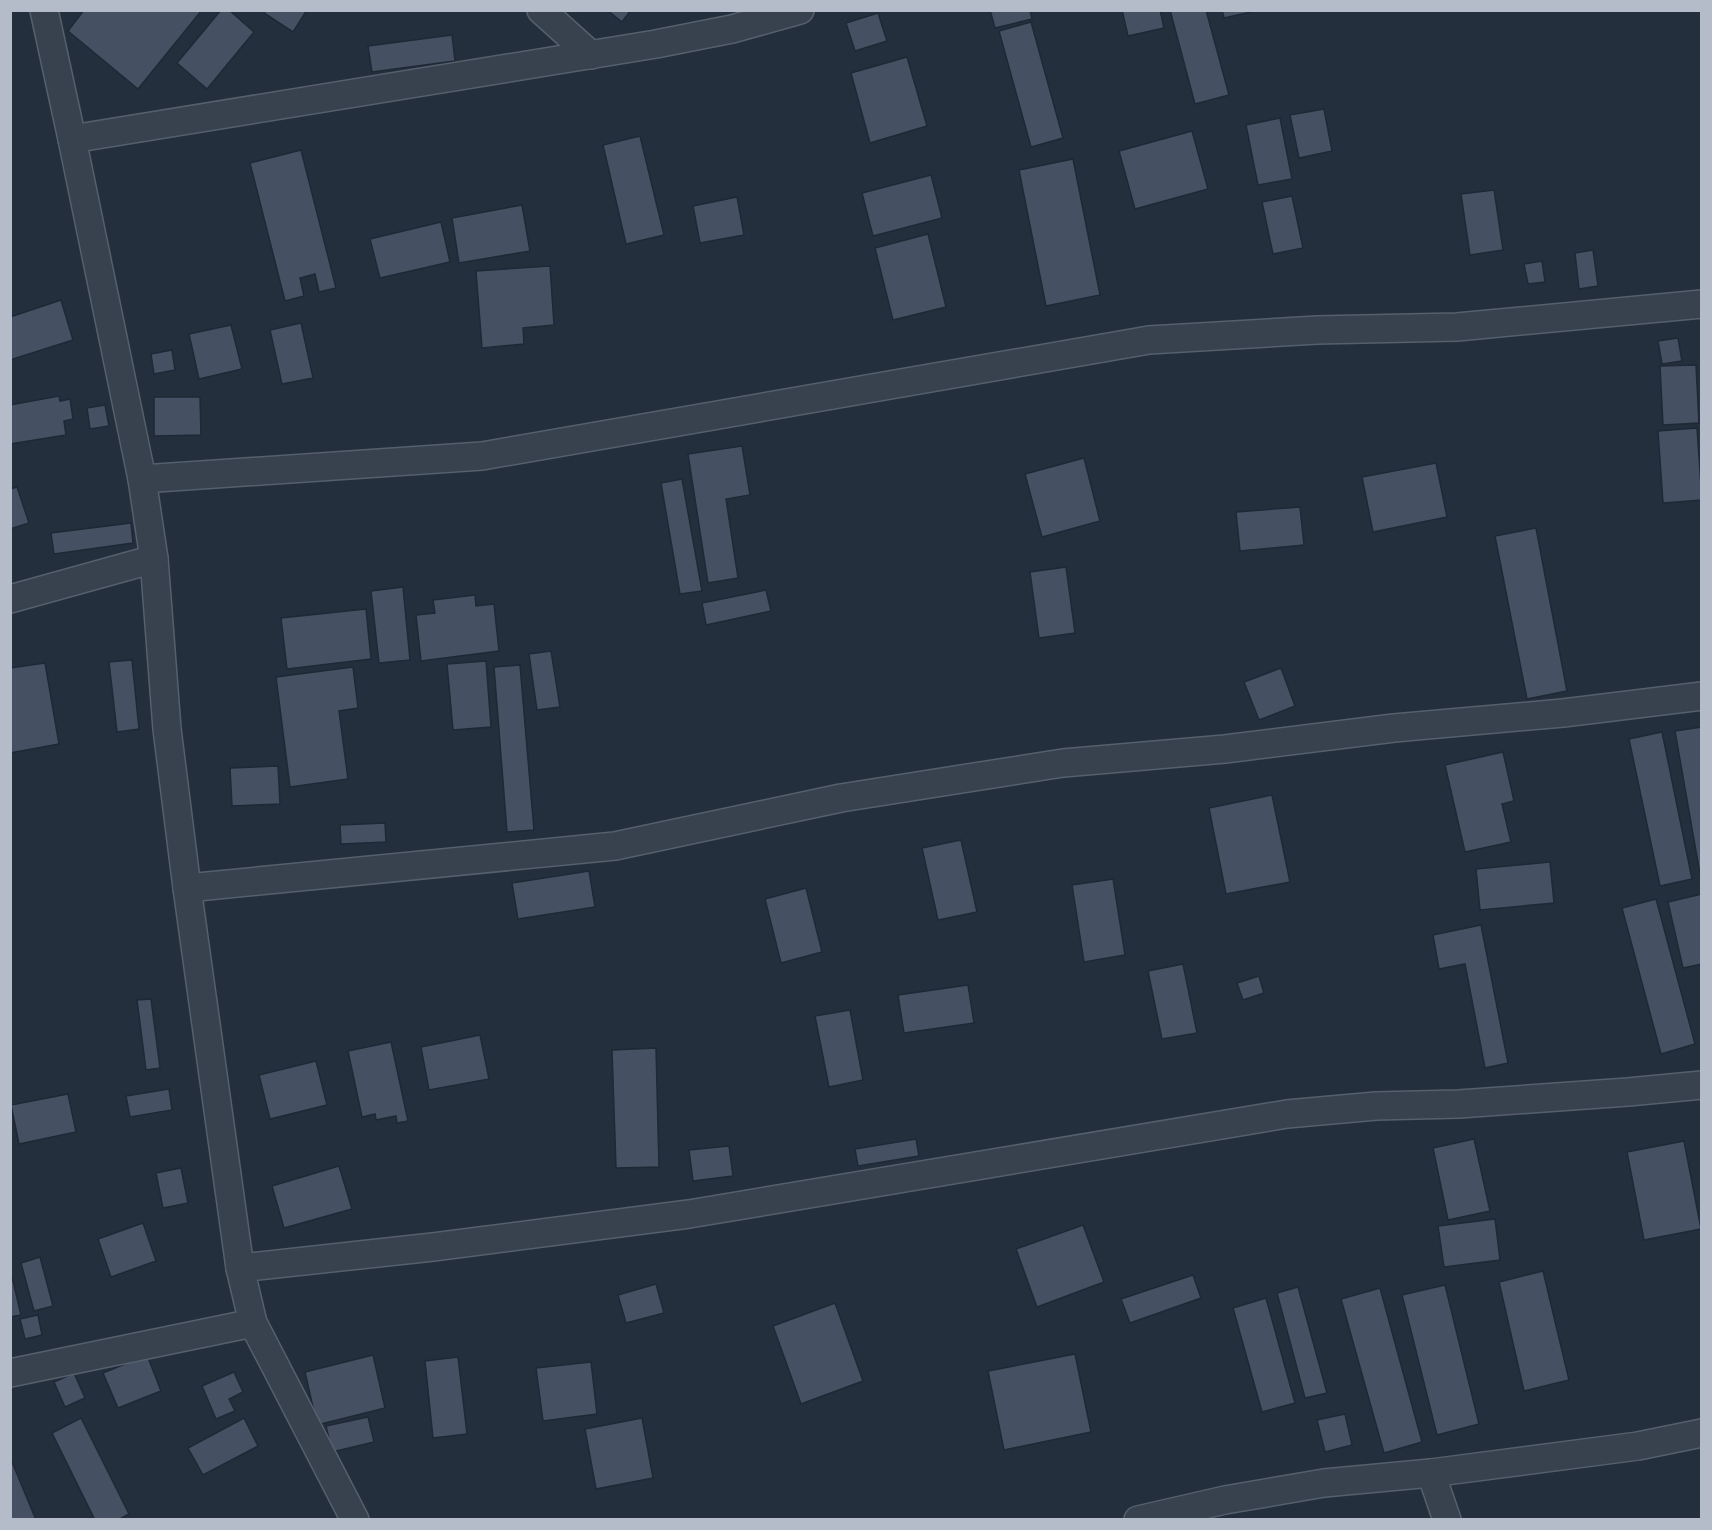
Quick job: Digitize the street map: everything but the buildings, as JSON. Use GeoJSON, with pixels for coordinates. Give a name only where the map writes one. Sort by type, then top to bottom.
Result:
{"type":"FeatureCollection","features":[{"type":"Feature","properties":{"kind":"street"},"geometry":{"type":"LineString","coordinates":[[44,10],[142,479],[154,559],[167,729],[240,1268],[253,1323],[355,1520]]}},
{"type":"Feature","properties":{"kind":"street"},"geometry":{"type":"LineString","coordinates":[[541,10],[591,55]]}},
{"type":"Feature","properties":{"kind":"street"},"geometry":{"type":"LineString","coordinates":[[72,139],[591,55],[732,29],[800,10]]}},
{"type":"Feature","properties":{"kind":"street"},"geometry":{"type":"LineString","coordinates":[[142,479],[482,456],[1149,340],[1317,330],[1456,327],[1701,304]]}},
{"type":"Feature","properties":{"kind":"street"},"geometry":{"type":"LineString","coordinates":[[10,599],[154,559]]}},
{"type":"Feature","properties":{"kind":"street"},"geometry":{"type":"LineString","coordinates":[[187,888],[615,846],[841,798],[1063,763],[1225,749],[1394,728],[1563,713],[1701,696]]}},
{"type":"Feature","properties":{"kind":"street"},"geometry":{"type":"LineString","coordinates":[[240,1268],[433,1247],[689,1214],[1287,1114],[1376,1106],[1459,1104],[1701,1085]]}},
{"type":"Feature","properties":{"kind":"street"},"geometry":{"type":"LineString","coordinates":[[10,1373],[253,1323]]}},
{"type":"Feature","properties":{"kind":"street"},"geometry":{"type":"LineString","coordinates":[[1138,1520],[1225,1500],[1324,1483],[1431,1473],[1638,1446],[1701,1433]]}},
{"type":"Feature","properties":{"kind":"street"},"geometry":{"type":"LineString","coordinates":[[1431,1473],[1448,1520]]}}]}
